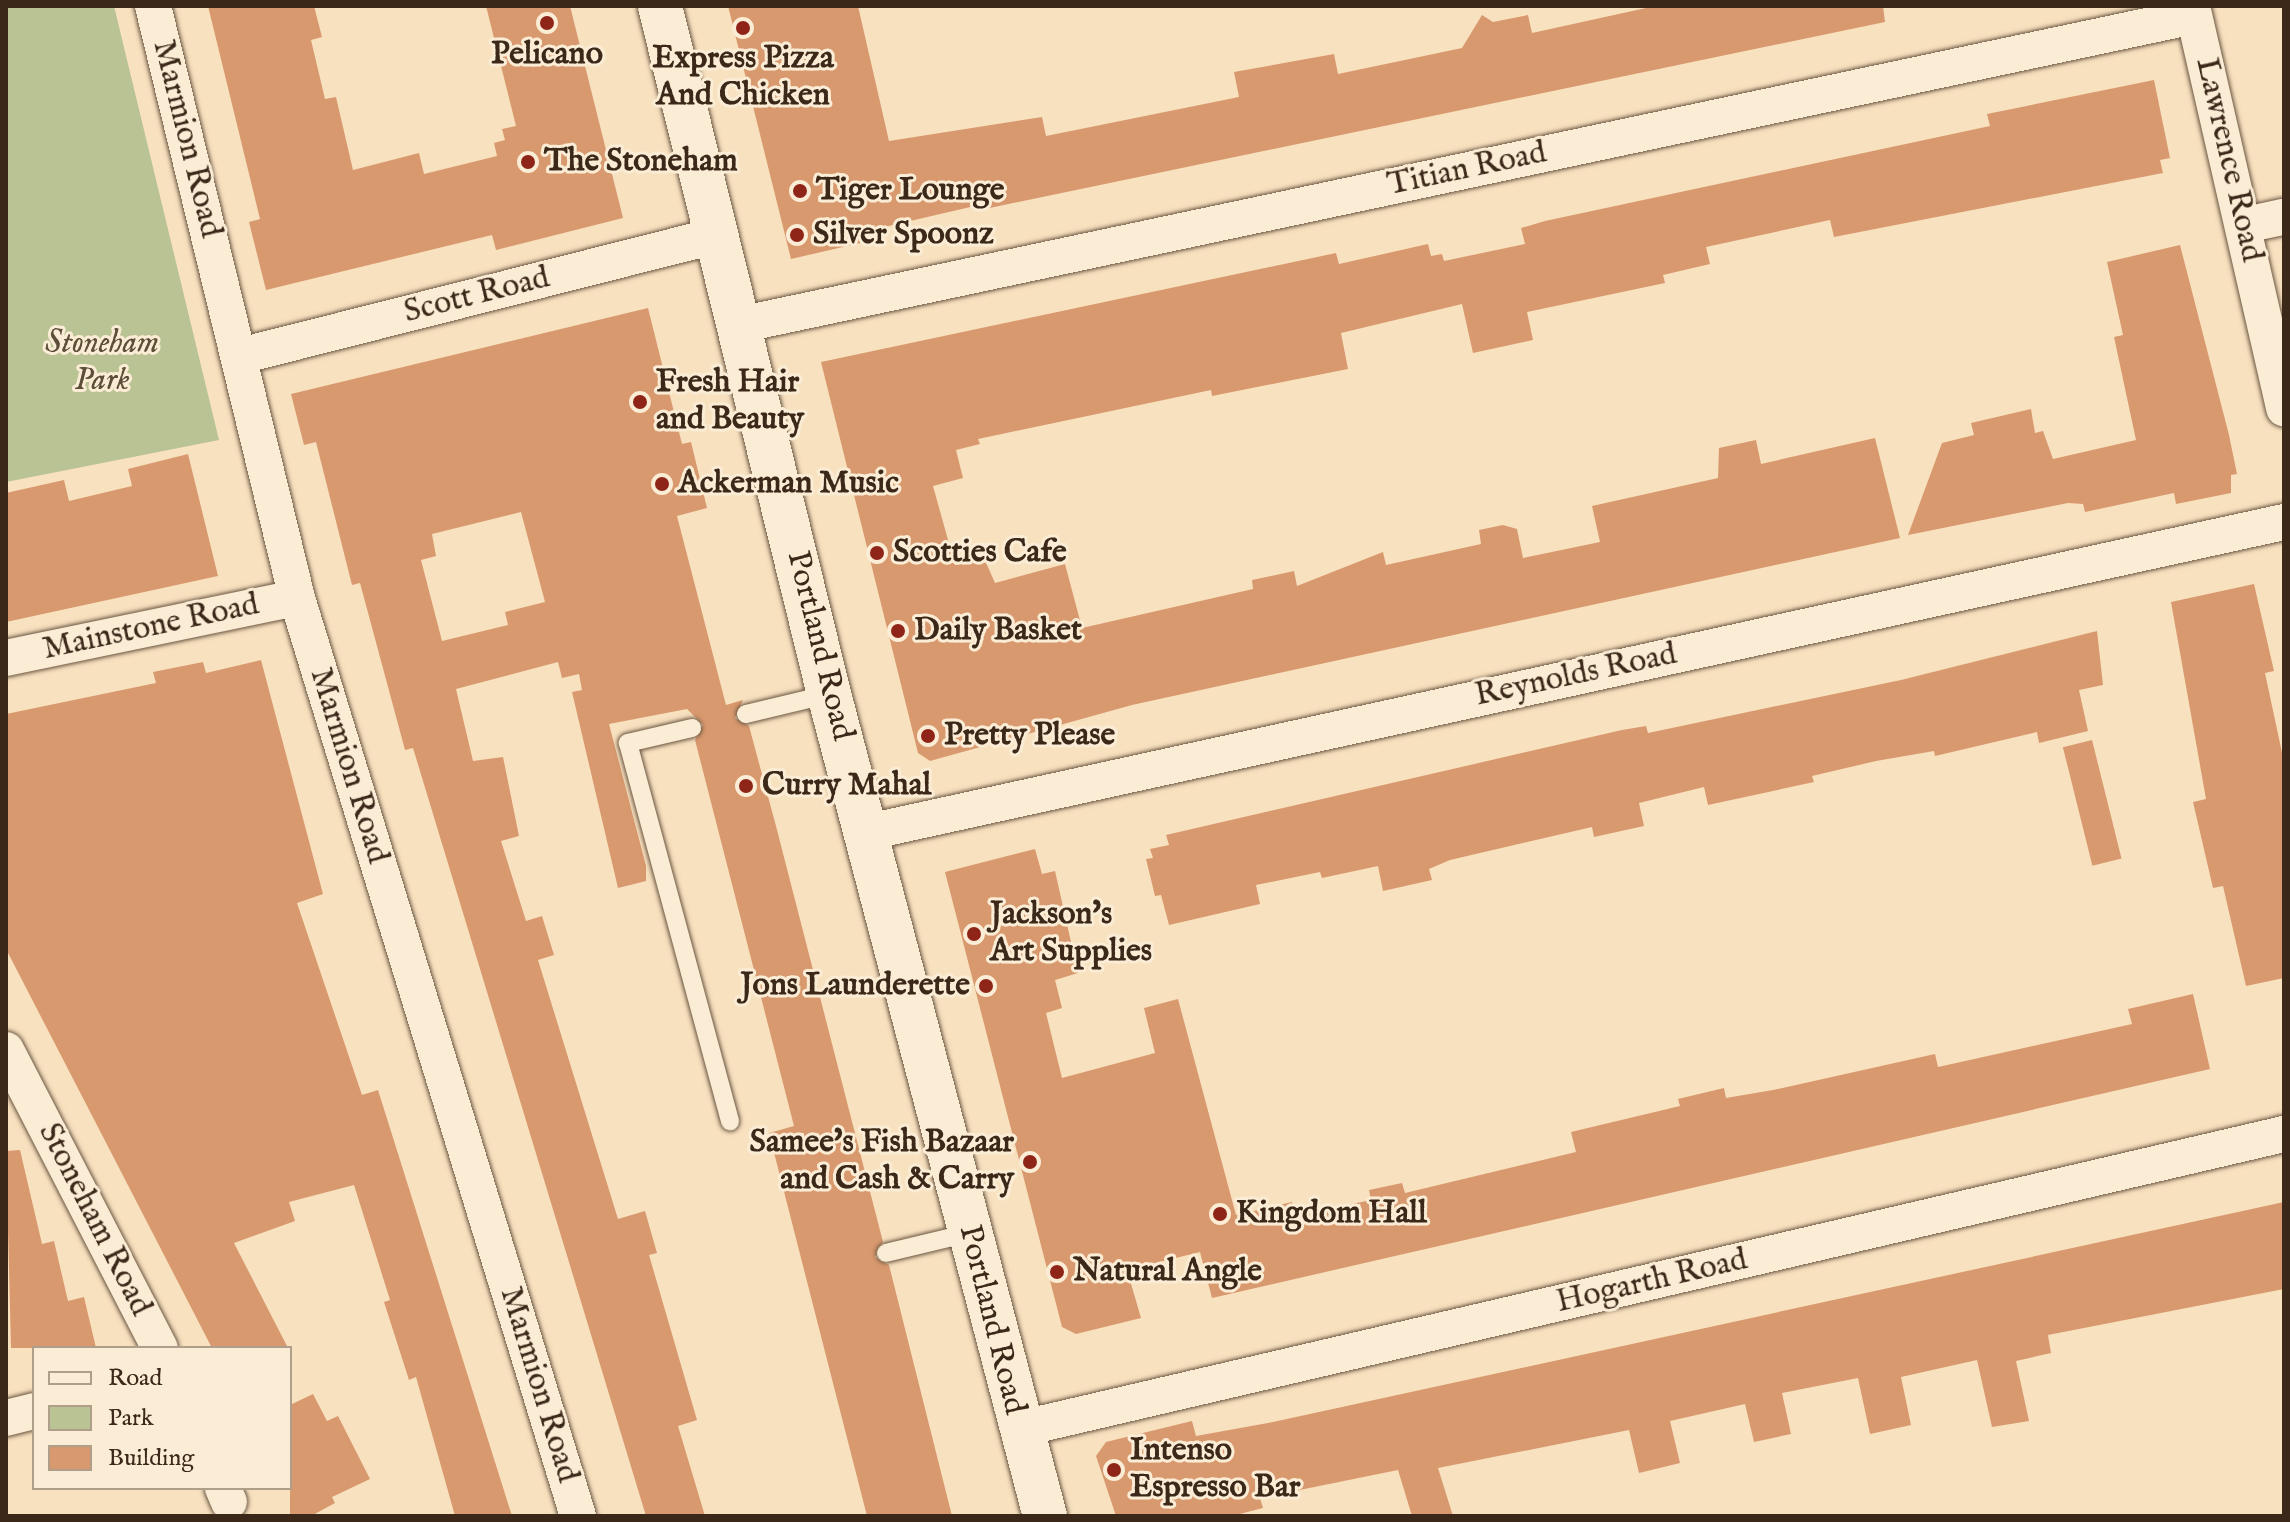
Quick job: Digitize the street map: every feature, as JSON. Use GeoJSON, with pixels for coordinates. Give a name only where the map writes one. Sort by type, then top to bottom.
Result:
{"type":"FeatureCollection","features":[{"type":"Feature","properties":{"kind":"street","name":"Marmion Road"},"geometry":{"type":"LineString","coordinates":[[153,6],[297,598],[578,1516]]}},
{"type":"Feature","properties":{"kind":"street","name":"Portland Road"},"geometry":{"type":"LineString","coordinates":[[660,6],[829,694],[868,832],[1019,1429],[1045,1516]]}},
{"type":"Feature","properties":{"kind":"street","name":"Lawrence Road"},"geometry":{"type":"LineString","coordinates":[[2193,11],[2245,225],[2284,409]]}},
{"type":"Feature","properties":{"kind":"street","name":"Titian Road"},"geometry":{"type":"LineString","coordinates":[[739,325],[2193,11]]}},
{"type":"Feature","properties":{"kind":"street"},"geometry":{"type":"LineString","coordinates":[[2245,225],[2284,217]]}},
{"type":"Feature","properties":{"kind":"street","name":"Scott Road"},"geometry":{"type":"LineString","coordinates":[[240,356],[715,236]]}},
{"type":"Feature","properties":{"kind":"street","name":"Reynolds Road"},"geometry":{"type":"LineString","coordinates":[[868,832],[2284,522]]}},
{"type":"Feature","properties":{"kind":"street","name":"Mainstone Road"},"geometry":{"type":"LineString","coordinates":[[6,658],[297,598]]}},
{"type":"Feature","properties":{"kind":"street","name":"Stoneham Road"},"geometry":{"type":"LineString","coordinates":[[10,1068],[159,1346]]}},
{"type":"Feature","properties":{"kind":"street","name":"Hogarth Road"},"geometry":{"type":"LineString","coordinates":[[1019,1429],[2284,1134]]}},
{"type":"Feature","properties":{"kind":"street"},"geometry":{"type":"LineString","coordinates":[[6,1418],[32,1412]]}},
{"type":"Feature","properties":{"kind":"lane"},"geometry":{"type":"LineString","coordinates":[[746,714],[829,694]]}},
{"type":"Feature","properties":{"kind":"lane"},"geometry":{"type":"LineString","coordinates":[[692,728],[628,743],[730,1122]]}},
{"type":"Feature","properties":{"kind":"lane"},"geometry":{"type":"LineString","coordinates":[[886,1253],[969,1233]]}},
{"type":"Feature","properties":{"kind":"green space","name":"Stoneham Park"},"geometry":{"type":"Polygon","coordinates":[[[6,6],[114,6],[219,440],[6,482],[6,6]]]}},
{"type":"Feature","properties":{"kind":"building"},"geometry":{"type":"Polygon","coordinates":[[[208,6],[314,6],[322,37],[311,40],[325,99],[336,97],[353,170],[419,153],[424,174],[497,156],[494,143],[505,140],[502,129],[516,126],[486,6],[570,6],[623,218],[496,250],[492,235],[266,290],[249,222],[260,219],[208,6]]]}},
{"type":"Feature","properties":{"kind":"building"},"geometry":{"type":"Polygon","coordinates":[[[728,6],[858,6],[889,141],[1042,117],[1046,136],[1239,97],[1234,72],[1334,54],[1338,74],[1462,48],[1482,15],[1493,22],[1528,15],[1532,33],[1655,6],[1883,6],[1885,22],[980,210],[979,205],[880,228],[882,238],[791,259],[728,6]]]}},
{"type":"Feature","properties":{"kind":"building"},"geometry":{"type":"Polygon","coordinates":[[[2154,80],[2170,158],[2160,160],[2163,173],[1834,237],[1830,220],[1706,247],[1710,264],[1663,275],[1665,283],[1527,312],[1533,340],[1473,353],[1462,304],[1341,333],[1348,369],[1212,396],[1211,390],[978,439],[980,444],[956,450],[963,478],[933,486],[955,565],[984,558],[995,583],[1065,564],[1082,628],[1253,589],[1252,580],[1294,571],[1297,586],[1383,552],[1386,565],[1481,544],[1479,530],[1503,525],[1517,529],[1523,558],[1600,542],[1592,506],[1718,478],[1719,448],[1756,440],[1761,464],[1875,438],[1900,538],[1132,705],[930,761],[918,753],[821,362],[1336,253],[1339,264],[1428,244],[1431,256],[1442,254],[1444,261],[1525,244],[1521,228],[1545,221],[1990,126],[1987,114],[2154,80]]]}},
{"type":"Feature","properties":{"kind":"building"},"geometry":{"type":"Polygon","coordinates":[[[2180,245],[2229,435],[2237,474],[2231,475],[2231,493],[2176,504],[2174,493],[2085,512],[2083,504],[2068,503],[1908,535],[1942,443],[1974,435],[1971,423],[2031,409],[2035,433],[2043,431],[2053,459],[2136,440],[2114,337],[2123,335],[2107,262],[2180,245]]]}},
{"type":"Feature","properties":{"kind":"building"},"geometry":{"type":"Polygon","coordinates":[[[648,308],[682,444],[691,442],[707,508],[677,516],[726,705],[743,700],[735,718],[749,726],[883,1242],[875,1257],[889,1265],[952,1516],[867,1516],[769,1133],[794,1126],[695,740],[703,725],[687,709],[609,724],[646,866],[646,881],[618,888],[572,692],[582,690],[579,674],[562,678],[558,662],[456,689],[473,761],[503,757],[519,836],[501,841],[526,921],[542,916],[554,955],[538,960],[618,1219],[645,1211],[657,1253],[649,1255],[697,1420],[678,1426],[705,1516],[646,1516],[413,748],[405,750],[360,583],[352,585],[316,442],[304,445],[291,394],[648,308]],[[521,512],[432,534],[436,556],[421,560],[442,641],[508,625],[505,612],[545,602],[521,512]]]}},
{"type":"Feature","properties":{"kind":"building"},"geometry":{"type":"Polygon","coordinates":[[[188,454],[218,576],[6,622],[6,493],[64,480],[69,501],[132,486],[128,469],[188,454]]]}},
{"type":"Feature","properties":{"kind":"building"},"geometry":{"type":"Polygon","coordinates":[[[2254,584],[2274,671],[2265,673],[2284,762],[2284,978],[2246,986],[2223,886],[2213,888],[2193,802],[2206,799],[2171,602],[2254,584]]]}},
{"type":"Feature","properties":{"kind":"building"},"geometry":{"type":"Polygon","coordinates":[[[2097,631],[2103,685],[2079,690],[2088,731],[2039,743],[2037,732],[1935,756],[1934,751],[1876,761],[1812,776],[1814,782],[1708,805],[1704,787],[1639,803],[1644,826],[1594,837],[1592,827],[1450,860],[1429,869],[1432,880],[1383,891],[1378,866],[1322,878],[1320,872],[1256,885],[1260,904],[1169,925],[1161,895],[1155,896],[1146,859],[1153,858],[1150,849],[1169,845],[1166,835],[1622,730],[1646,726],[1648,733],[1901,680],[2097,631]]]}},
{"type":"Feature","properties":{"kind":"building"},"geometry":{"type":"Polygon","coordinates":[[[261,660],[323,894],[297,903],[362,1095],[378,1090],[512,1516],[455,1516],[416,1377],[409,1380],[384,1302],[390,1300],[354,1185],[289,1202],[295,1221],[234,1243],[287,1346],[211,1346],[6,949],[6,714],[156,683],[153,672],[203,662],[206,673],[261,660]]]}},
{"type":"Feature","properties":{"kind":"building"},"geometry":{"type":"Polygon","coordinates":[[[2092,740],[2122,858],[2092,866],[2063,747],[2092,740]]]}},
{"type":"Feature","properties":{"kind":"building"},"geometry":{"type":"Polygon","coordinates":[[[1035,849],[1042,874],[1055,871],[1078,973],[1055,980],[1062,1008],[1046,1013],[1062,1078],[1155,1053],[1144,1008],[1178,999],[1236,1215],[1292,1202],[1296,1216],[1371,1200],[1369,1190],[1402,1183],[1405,1193],[1576,1152],[1571,1132],[1680,1106],[1678,1099],[1724,1088],[1726,1098],[1773,1090],[1935,1054],[1938,1067],[2132,1024],[2128,1009],[2193,994],[2210,1069],[1212,1298],[1200,1252],[1127,1270],[1141,1318],[1076,1334],[1062,1327],[945,872],[1035,849]]]}},
{"type":"Feature","properties":{"kind":"building"},"geometry":{"type":"Polygon","coordinates":[[[20,1150],[42,1244],[54,1241],[68,1301],[84,1297],[96,1346],[11,1348],[6,1151],[20,1150]]]}},
{"type":"Feature","properties":{"kind":"building"},"geometry":{"type":"Polygon","coordinates":[[[2284,1202],[2284,1289],[2048,1335],[2051,1353],[2016,1361],[2029,1421],[1992,1427],[1977,1360],[1901,1377],[1911,1425],[1870,1434],[1858,1378],[1782,1393],[1791,1434],[1754,1442],[1745,1404],[1670,1421],[1680,1463],[1639,1473],[1629,1430],[1438,1468],[1453,1516],[1412,1516],[1398,1470],[1260,1498],[1263,1508],[1232,1516],[1116,1516],[1096,1456],[1106,1442],[1192,1421],[1196,1436],[1273,1422],[2284,1202]]]}},
{"type":"Feature","properties":{"kind":"building"},"geometry":{"type":"Polygon","coordinates":[[[313,1394],[327,1421],[338,1416],[370,1479],[332,1497],[335,1503],[311,1516],[290,1516],[292,1404],[313,1394]]]}},
{"type":"Feature","properties":{"kind":"place","name":"Pelicano"},"geometry":{"type":"Point","coordinates":[547,23]}},
{"type":"Feature","properties":{"kind":"place","name":"Express Pizza And Chicken"},"geometry":{"type":"Point","coordinates":[743,28]}},
{"type":"Feature","properties":{"kind":"place","name":"The Stoneham"},"geometry":{"type":"Point","coordinates":[528,162]}},
{"type":"Feature","properties":{"kind":"place","name":"Tiger Lounge"},"geometry":{"type":"Point","coordinates":[800,191]}},
{"type":"Feature","properties":{"kind":"place","name":"Silver Spoonz"},"geometry":{"type":"Point","coordinates":[797,235]}},
{"type":"Feature","properties":{"kind":"place","name":"Fresh Hair and Beauty"},"geometry":{"type":"Point","coordinates":[640,402]}},
{"type":"Feature","properties":{"kind":"place","name":"Ackerman Music"},"geometry":{"type":"Point","coordinates":[662,484]}},
{"type":"Feature","properties":{"kind":"place","name":"Scotties Cafe"},"geometry":{"type":"Point","coordinates":[877,553]}},
{"type":"Feature","properties":{"kind":"place","name":"Daily Basket"},"geometry":{"type":"Point","coordinates":[898,631]}},
{"type":"Feature","properties":{"kind":"place","name":"Pretty Please"},"geometry":{"type":"Point","coordinates":[928,736]}},
{"type":"Feature","properties":{"kind":"place","name":"Curry Mahal"},"geometry":{"type":"Point","coordinates":[746,786]}},
{"type":"Feature","properties":{"kind":"place","name":"Jackson's Art Supplies"},"geometry":{"type":"Point","coordinates":[974,934]}},
{"type":"Feature","properties":{"kind":"place","name":"Jons Launderette"},"geometry":{"type":"Point","coordinates":[986,986]}},
{"type":"Feature","properties":{"kind":"place","name":"Samee's Fish Bazaar and Cash & Carry"},"geometry":{"type":"Point","coordinates":[1030,1162]}},
{"type":"Feature","properties":{"kind":"place","name":"Kingdom Hall"},"geometry":{"type":"Point","coordinates":[1220,1214]}},
{"type":"Feature","properties":{"kind":"place","name":"Natural Angle"},"geometry":{"type":"Point","coordinates":[1057,1272]}},
{"type":"Feature","properties":{"kind":"place","name":"Intenso Espresso Bar"},"geometry":{"type":"Point","coordinates":[1114,1470]}}]}
